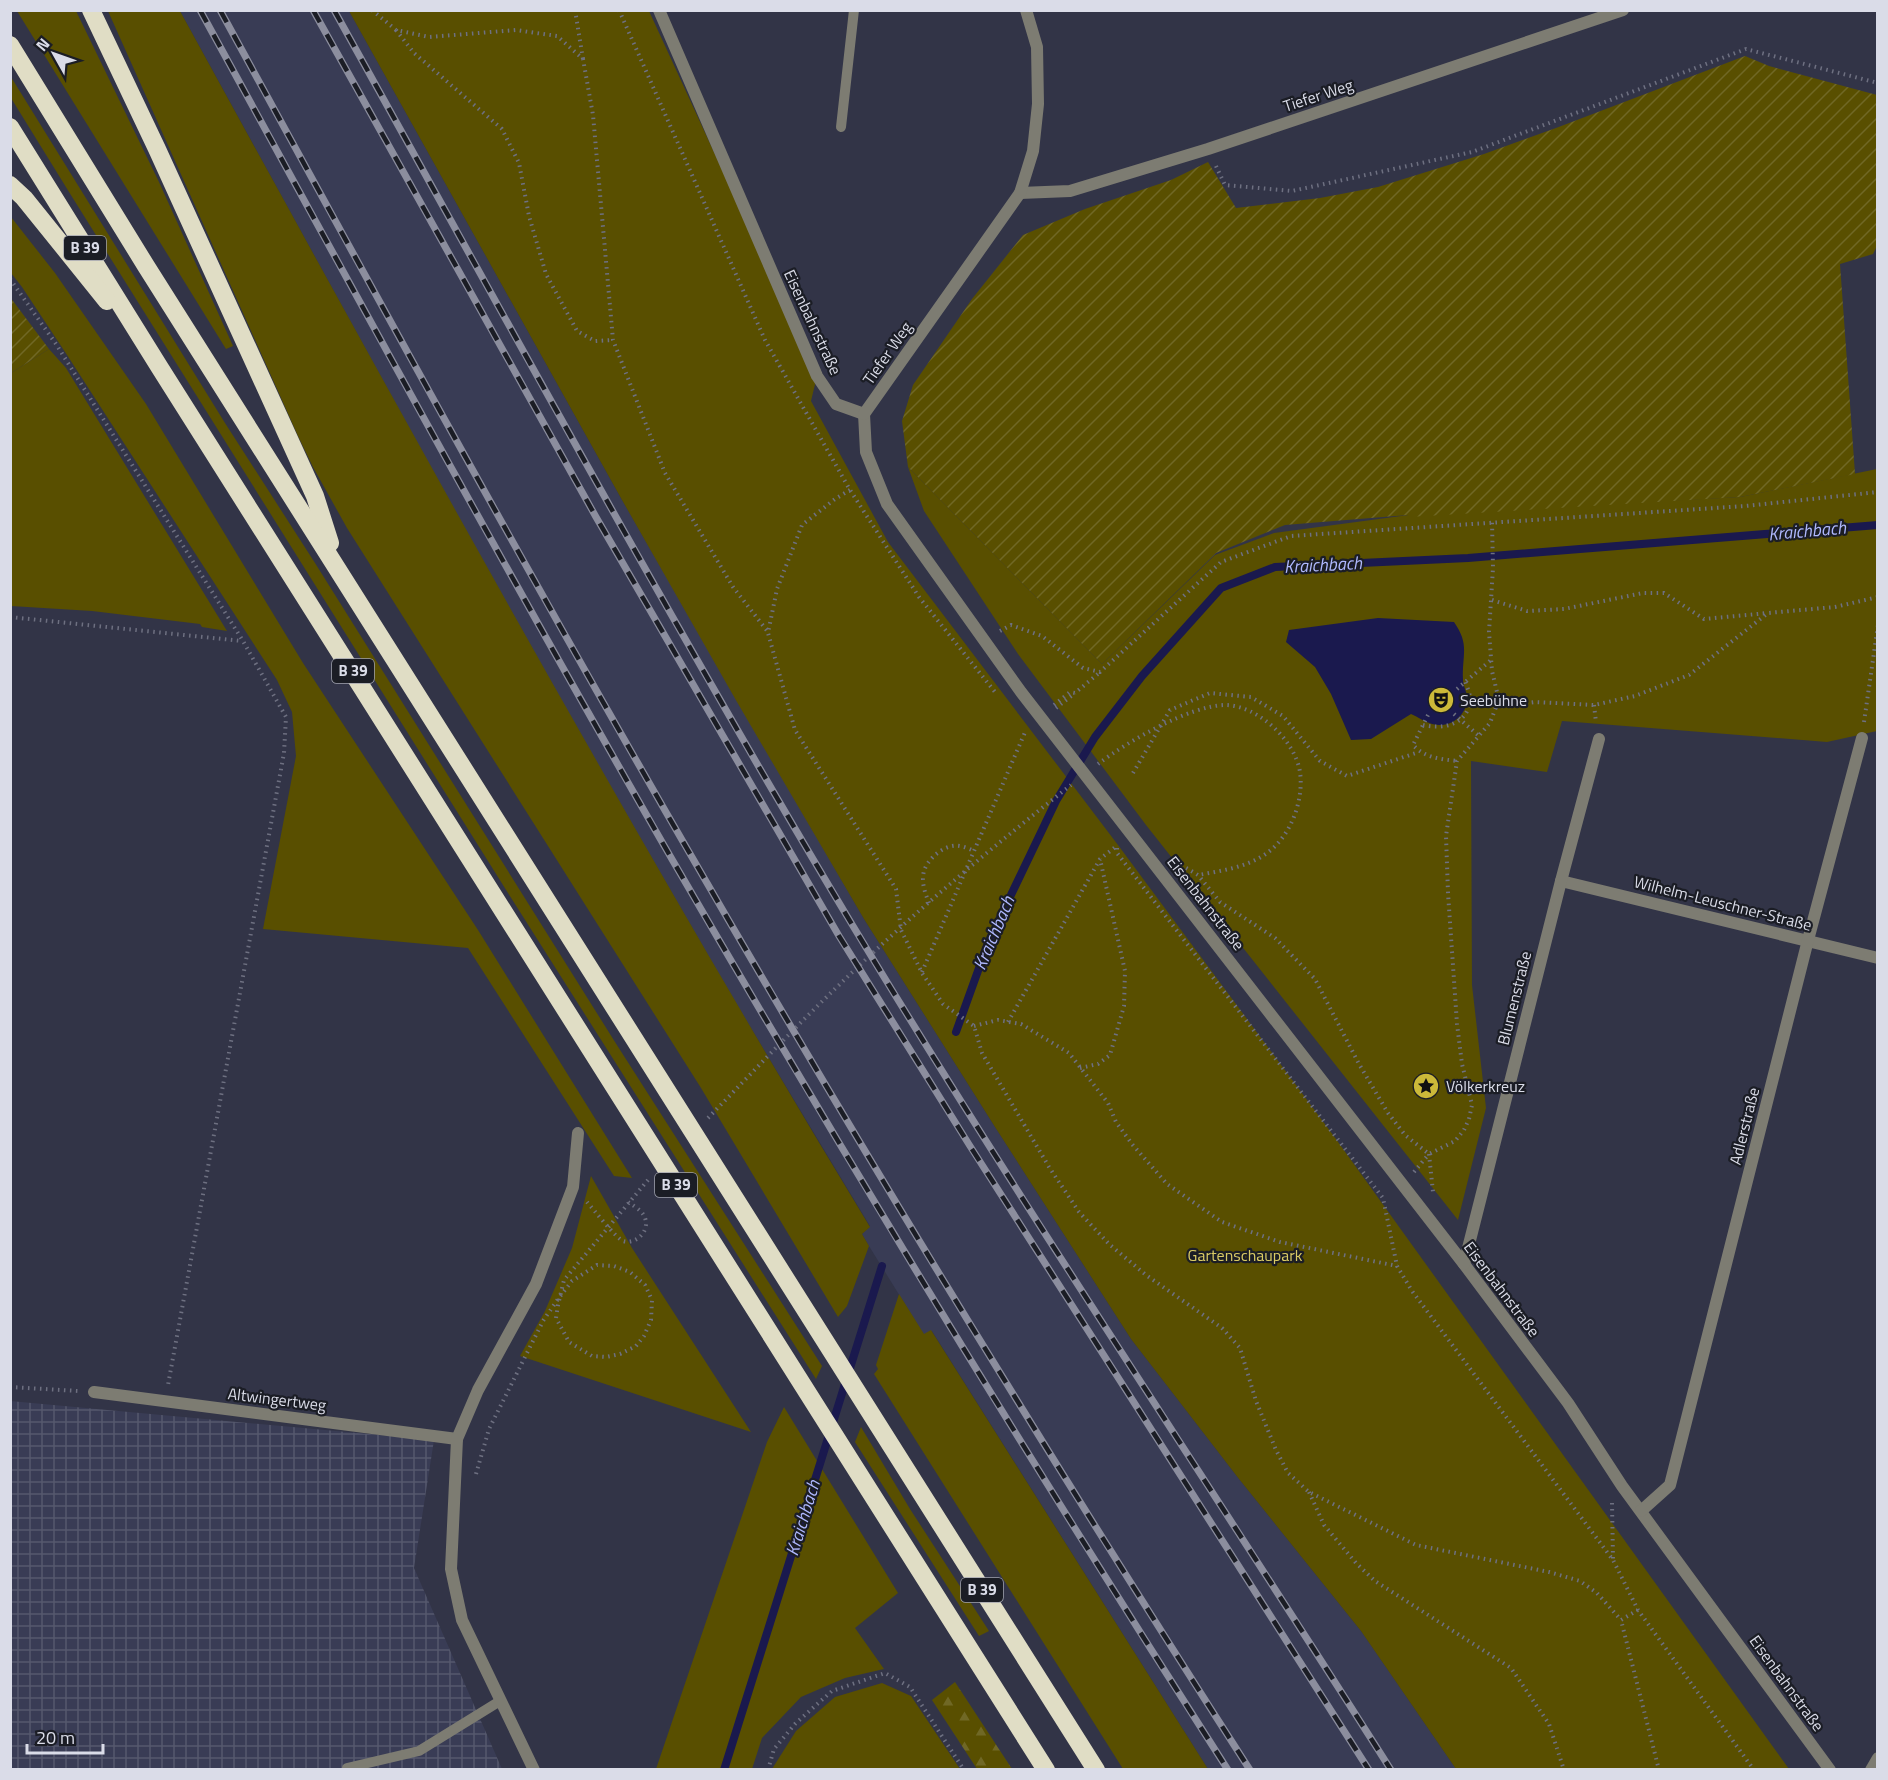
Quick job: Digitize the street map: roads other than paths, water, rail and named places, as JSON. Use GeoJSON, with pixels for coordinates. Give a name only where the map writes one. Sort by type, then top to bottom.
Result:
{"type":"FeatureCollection","features":[{"type":"Feature","properties":{"kind":"highway"},"geometry":{"type":"LineString","coordinates":[[92,10],[315,496],[339,571]]}},
{"type":"Feature","properties":{"kind":"highway","name":"B 39"},"geometry":{"type":"LineString","coordinates":[[10,45],[140,256],[1095,1770]]}},
{"type":"Feature","properties":{"kind":"highway","name":"B 39"},"geometry":{"type":"LineString","coordinates":[[10,127],[1046,1770]]}},
{"type":"Feature","properties":{"kind":"highway"},"geometry":{"type":"LineString","coordinates":[[10,185],[24,198],[160,368]]}},
{"type":"Feature","properties":{"kind":"street","name":"Eisenbahnstraße"},"geometry":{"type":"LineString","coordinates":[[659,10],[817,376],[836,404],[864,414],[866,452],[887,504],[1053,734],[1464,1264],[1568,1403],[1622,1486],[1830,1770]]}},
{"type":"Feature","properties":{"kind":"street","name":"Tiefer Weg"},"geometry":{"type":"LineString","coordinates":[[864,414],[1020,193],[1033,151],[1038,104],[1037,48],[1026,10]]}},
{"type":"Feature","properties":{"kind":"street","name":"Tiefer Weg"},"geometry":{"type":"LineString","coordinates":[[1020,193],[1070,191],[1208,148],[1623,10]]}},
{"type":"Feature","properties":{"kind":"street","name":"Adlerstraße"},"geometry":{"type":"LineString","coordinates":[[1641,1511],[1670,1485],[1808,940],[1862,738]]}},
{"type":"Feature","properties":{"kind":"street","name":"Blumenstraße"},"geometry":{"type":"LineString","coordinates":[[1464,1264],[1599,739]]}},
{"type":"Feature","properties":{"kind":"street","name":"Wilhelm-Leuschner-Straße"},"geometry":{"type":"LineString","coordinates":[[1561,881],[1878,958]]}},
{"type":"Feature","properties":{"kind":"street"},"geometry":{"type":"LineString","coordinates":[[534,1770],[462,1620],[451,1569],[457,1439],[478,1390],[536,1284],[573,1187],[578,1133]]}},
{"type":"Feature","properties":{"kind":"street","name":"Altwingertweg"},"geometry":{"type":"LineString","coordinates":[[94,1392],[457,1439]]}},
{"type":"Feature","properties":{"kind":"street"},"geometry":{"type":"LineString","coordinates":[[1871,1770],[1878,1758]]}},
{"type":"Feature","properties":{"kind":"lane"},"geometry":{"type":"LineString","coordinates":[[842,127],[854,10]]}},
{"type":"Feature","properties":{"kind":"lane"},"geometry":{"type":"LineString","coordinates":[[347,1768],[419,1751],[500,1701]]}},
{"type":"Feature","properties":{"kind":"waterway","name":"Kraichbach"},"geometry":{"type":"LineString","coordinates":[[956,1032],[988,943],[1056,801],[1095,737],[1142,676],[1221,588],[1275,567],[1468,558],[1878,525]]}},
{"type":"Feature","properties":{"kind":"waterway","name":"Kraichbach"},"geometry":{"type":"LineString","coordinates":[[724,1770],[882,1266]]}},
{"type":"Feature","properties":{"kind":"railway"},"geometry":{"type":"LineString","coordinates":[[200,10],[493,543],[740,976],[945,1318],[1085,1545],[1228,1770]]}},
{"type":"Feature","properties":{"kind":"railway"},"geometry":{"type":"LineString","coordinates":[[220,10],[510,538],[757,968],[964,1314],[1250,1770]]}},
{"type":"Feature","properties":{"kind":"railway"},"geometry":{"type":"LineString","coordinates":[[313,10],[596,517],[839,936],[970,1146],[1369,1770]]}},
{"type":"Feature","properties":{"kind":"railway"},"geometry":{"type":"LineString","coordinates":[[334,10],[654,585],[853,926],[984,1138],[1391,1770]]}},
{"type":"Feature","properties":{"kind":"place","name":"Seebühne"},"geometry":{"type":"Point","coordinates":[1441,700]}},
{"type":"Feature","properties":{"kind":"place","name":"Völkerkreuz"},"geometry":{"type":"Point","coordinates":[1426,1086]}},
{"type":"Feature","properties":{"kind":"park label","name":"Gartenschaupark"},"geometry":{"type":"Point","coordinates":[1245,1255]}}]}
